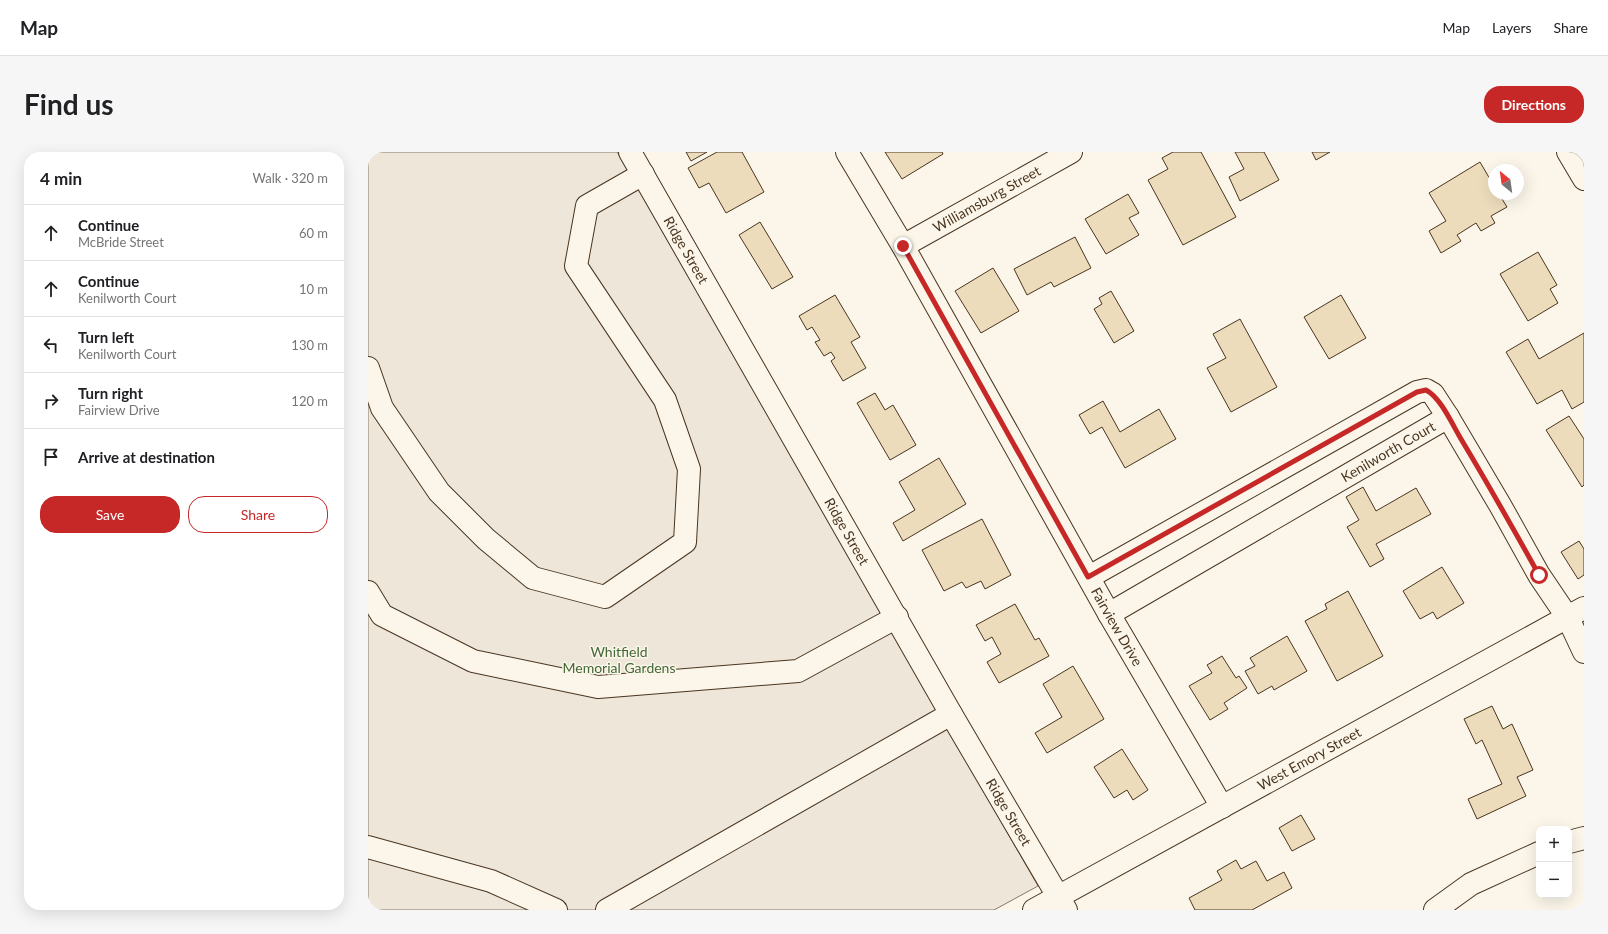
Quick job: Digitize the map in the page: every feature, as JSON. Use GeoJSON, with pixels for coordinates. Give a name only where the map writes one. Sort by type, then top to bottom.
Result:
{"type":"FeatureCollection","features":[{"type":"Feature","properties":{"kind":"street","name":"Ridge Street"},"geometry":{"type":"LineString","coordinates":[[630,152],[897,617],[951,714],[1063,903]]}},
{"type":"Feature","properties":{"kind":"street","name":"Fairview Drive"},"geometry":{"type":"LineString","coordinates":[[847,152],[903,246],[1109,614],[1222,808]]}},
{"type":"Feature","properties":{"kind":"street","name":"Williamsburg Street"},"geometry":{"type":"LineString","coordinates":[[903,246],[1071,152]]}},
{"type":"Feature","properties":{"kind":"street"},"geometry":{"type":"LineString","coordinates":[[1568,152],[1584,179]]}},
{"type":"Feature","properties":{"kind":"street"},"geometry":{"type":"LineString","coordinates":[[368,368],[382,408],[439,492],[486,539],[533,578],[605,597],[686,542],[689,469],[665,400],[576,266],[587,206],[643,174]]}},
{"type":"Feature","properties":{"kind":"street","name":"Kenilworth Court"},"geometry":{"type":"LineString","coordinates":[[1088,577],[1417,392],[1426,390],[1433,394],[1448,417],[1109,614]]}},
{"type":"Feature","properties":{"kind":"street"},"geometry":{"type":"LineString","coordinates":[[1448,417],[1539,575],[1576,613],[1584,652]]}},
{"type":"Feature","properties":{"kind":"street"},"geometry":{"type":"LineString","coordinates":[[368,592],[382,615],[473,661],[598,687],[798,671],[897,617]]}},
{"type":"Feature","properties":{"kind":"street","name":"West Emory Street"},"geometry":{"type":"LineString","coordinates":[[1034,910],[1063,903],[1222,808],[1576,613]]}},
{"type":"Feature","properties":{"kind":"street"},"geometry":{"type":"LineString","coordinates":[[608,910],[951,714]]}},
{"type":"Feature","properties":{"kind":"street"},"geometry":{"type":"LineString","coordinates":[[1572,841],[1584,838]]}},
{"type":"Feature","properties":{"kind":"street"},"geometry":{"type":"LineString","coordinates":[[368,847],[491,881],[556,910]]}},
{"type":"Feature","properties":{"kind":"street"},"geometry":{"type":"LineString","coordinates":[[1435,910],[1471,884],[1536,854]]}},
{"type":"Feature","properties":{"kind":"green space","name":"Whitfield Memorial Gardens"},"geometry":{"type":"Polygon","coordinates":[[[368,152],[617,152],[1038,886],[994,910],[368,910],[368,152]]]}},
{"type":"Feature","properties":{"kind":"building"},"geometry":{"type":"Polygon","coordinates":[[[686,152],[707,152],[691,161],[686,152]]]}},
{"type":"Feature","properties":{"kind":"building"},"geometry":{"type":"Polygon","coordinates":[[[717,152],[742,152],[764,192],[726,213],[709,183],[699,188],[688,168],[717,152]]]}},
{"type":"Feature","properties":{"kind":"building"},"geometry":{"type":"Polygon","coordinates":[[[885,152],[942,152],[943,154],[902,179],[885,152]]]}},
{"type":"Feature","properties":{"kind":"building"},"geometry":{"type":"Polygon","coordinates":[[[1173,152],[1201,152],[1236,217],[1183,245],[1148,180],[1168,169],[1162,158],[1173,152]]]}},
{"type":"Feature","properties":{"kind":"building"},"geometry":{"type":"Polygon","coordinates":[[[1235,152],[1264,152],[1279,180],[1240,201],[1229,177],[1244,169],[1235,152]]]}},
{"type":"Feature","properties":{"kind":"building"},"geometry":{"type":"Polygon","coordinates":[[[1312,152],[1330,152],[1316,160],[1312,152]]]}},
{"type":"Feature","properties":{"kind":"building"},"geometry":{"type":"Polygon","coordinates":[[[1480,162],[1488,176],[1488,200],[1503,200],[1507,207],[1491,216],[1495,223],[1481,231],[1476,223],[1457,235],[1461,241],[1441,253],[1429,231],[1446,221],[1429,193],[1480,162]]]}},
{"type":"Feature","properties":{"kind":"building"},"geometry":{"type":"Polygon","coordinates":[[[1128,194],[1139,213],[1129,218],[1139,235],[1106,254],[1085,219],[1128,194]]]}},
{"type":"Feature","properties":{"kind":"building"},"geometry":{"type":"Polygon","coordinates":[[[760,222],[793,277],[772,289],[739,235],[760,222]]]}},
{"type":"Feature","properties":{"kind":"building"},"geometry":{"type":"Polygon","coordinates":[[[1075,237],[1091,268],[1054,287],[1051,282],[1027,295],[1014,269],[1075,237]]]}},
{"type":"Feature","properties":{"kind":"building"},"geometry":{"type":"Polygon","coordinates":[[[1538,252],[1557,285],[1550,289],[1558,303],[1528,321],[1500,274],[1538,252]]]}},
{"type":"Feature","properties":{"kind":"building"},"geometry":{"type":"Polygon","coordinates":[[[993,268],[1019,311],[981,333],[955,291],[993,268]]]}},
{"type":"Feature","properties":{"kind":"building"},"geometry":{"type":"Polygon","coordinates":[[[1111,291],[1134,331],[1114,343],[1094,309],[1102,304],[1099,298],[1111,291]]]}},
{"type":"Feature","properties":{"kind":"building"},"geometry":{"type":"Polygon","coordinates":[[[835,295],[860,337],[851,342],[866,368],[843,381],[831,361],[835,358],[831,352],[824,356],[815,342],[820,340],[812,327],[807,330],[799,316],[835,295]]]}},
{"type":"Feature","properties":{"kind":"building"},"geometry":{"type":"Polygon","coordinates":[[[1341,295],[1366,338],[1329,359],[1304,317],[1341,295]]]}},
{"type":"Feature","properties":{"kind":"building"},"geometry":{"type":"Polygon","coordinates":[[[1240,319],[1277,387],[1231,412],[1207,368],[1226,358],[1213,334],[1240,319]]]}},
{"type":"Feature","properties":{"kind":"building"},"geometry":{"type":"Polygon","coordinates":[[[1584,333],[1584,402],[1572,409],[1562,390],[1537,404],[1506,352],[1528,339],[1539,359],[1584,333]]]}},
{"type":"Feature","properties":{"kind":"building"},"geometry":{"type":"Polygon","coordinates":[[[875,393],[885,410],[893,405],[916,445],[890,460],[857,403],[875,393]]]}},
{"type":"Feature","properties":{"kind":"building"},"geometry":{"type":"Polygon","coordinates":[[[1103,401],[1120,432],[1159,409],[1176,439],[1125,468],[1102,427],[1090,434],[1079,415],[1103,401]]]}},
{"type":"Feature","properties":{"kind":"building"},"geometry":{"type":"Polygon","coordinates":[[[1569,416],[1584,439],[1584,485],[1582,487],[1546,430],[1569,416]]]}},
{"type":"Feature","properties":{"kind":"building"},"geometry":{"type":"Polygon","coordinates":[[[939,458],[966,504],[903,541],[893,523],[915,510],[899,482],[939,458]]]}},
{"type":"Feature","properties":{"kind":"building"},"geometry":{"type":"Polygon","coordinates":[[[1363,487],[1376,511],[1416,488],[1431,514],[1376,544],[1384,559],[1370,567],[1347,527],[1359,520],[1346,497],[1363,487]]]}},
{"type":"Feature","properties":{"kind":"building"},"geometry":{"type":"Polygon","coordinates":[[[982,519],[1011,575],[985,589],[981,581],[966,588],[962,582],[944,591],[922,550],[982,519]]]}},
{"type":"Feature","properties":{"kind":"building"},"geometry":{"type":"Polygon","coordinates":[[[1579,541],[1584,549],[1584,575],[1578,579],[1561,552],[1579,541]]]}},
{"type":"Feature","properties":{"kind":"building"},"geometry":{"type":"Polygon","coordinates":[[[1442,567],[1464,603],[1437,619],[1433,612],[1420,619],[1403,591],[1442,567]]]}},
{"type":"Feature","properties":{"kind":"building"},"geometry":{"type":"Polygon","coordinates":[[[1348,591],[1383,656],[1337,681],[1305,621],[1327,609],[1325,604],[1348,591]]]}},
{"type":"Feature","properties":{"kind":"building"},"geometry":{"type":"Polygon","coordinates":[[[1015,604],[1035,640],[1039,638],[1049,656],[999,683],[987,662],[1001,654],[992,637],[985,641],[976,625],[1015,604]]]}},
{"type":"Feature","properties":{"kind":"building"},"geometry":{"type":"Polygon","coordinates":[[[1287,636],[1307,671],[1274,690],[1272,686],[1258,694],[1245,671],[1255,666],[1250,658],[1287,636]]]}},
{"type":"Feature","properties":{"kind":"building"},"geometry":{"type":"Polygon","coordinates":[[[1222,656],[1236,678],[1239,676],[1247,688],[1224,703],[1228,709],[1210,720],[1189,686],[1212,673],[1207,665],[1222,656]]]}},
{"type":"Feature","properties":{"kind":"building"},"geometry":{"type":"Polygon","coordinates":[[[1073,666],[1104,719],[1047,753],[1035,733],[1062,717],[1043,684],[1073,666]]]}},
{"type":"Feature","properties":{"kind":"building"},"geometry":{"type":"Polygon","coordinates":[[[1492,706],[1503,729],[1512,724],[1533,770],[1517,777],[1526,796],[1477,819],[1468,799],[1502,784],[1482,740],[1476,744],[1464,719],[1492,706]]]}},
{"type":"Feature","properties":{"kind":"building"},"geometry":{"type":"Polygon","coordinates":[[[1122,749],[1148,790],[1133,800],[1127,790],[1114,798],[1094,767],[1122,749]]]}},
{"type":"Feature","properties":{"kind":"building"},"geometry":{"type":"Polygon","coordinates":[[[1301,815],[1315,839],[1292,851],[1279,828],[1301,815]]]}},
{"type":"Feature","properties":{"kind":"building"},"geometry":{"type":"Polygon","coordinates":[[[1236,860],[1241,869],[1256,861],[1267,881],[1284,872],[1292,888],[1252,910],[1195,910],[1189,898],[1222,880],[1217,871],[1236,860]]]}},
{"type":"Feature","properties":{"kind":"route"},"geometry":{"type":"LineString","coordinates":[[903,246],[1088,577],[1417,392],[1426,390],[1433,394],[1448,417],[1539,575]]}}]}
